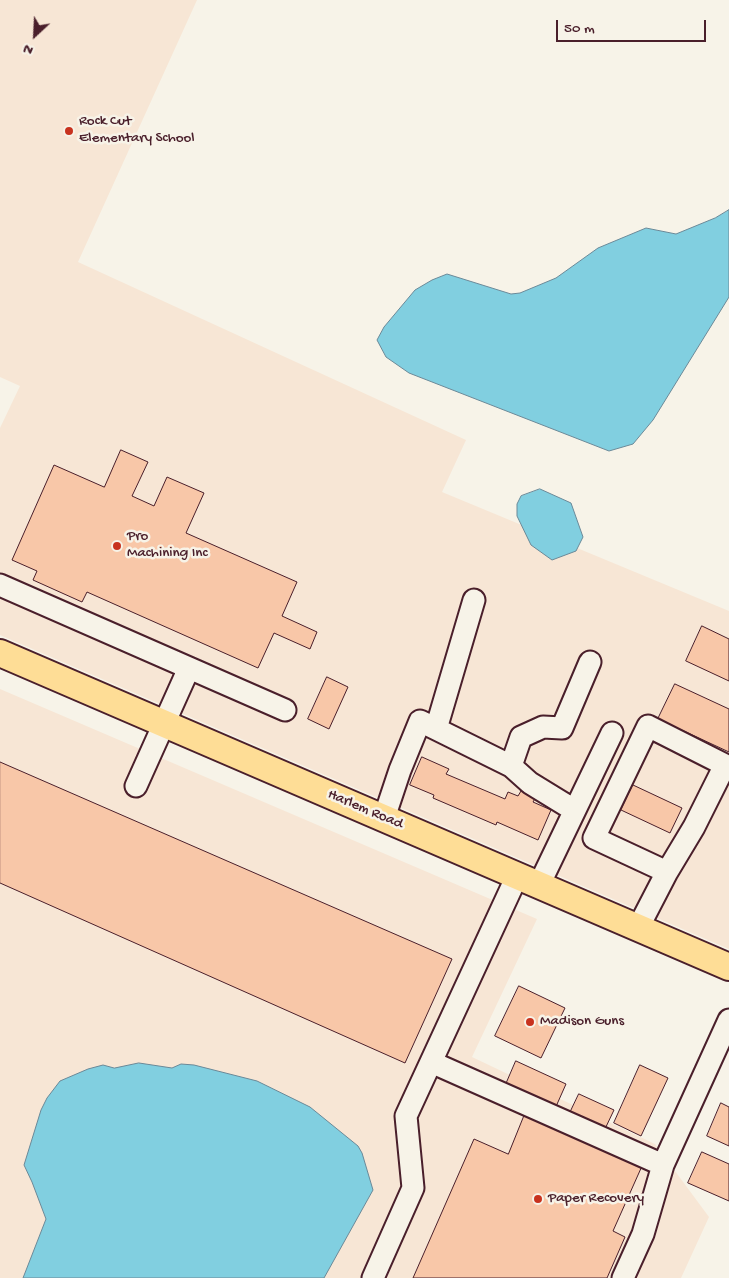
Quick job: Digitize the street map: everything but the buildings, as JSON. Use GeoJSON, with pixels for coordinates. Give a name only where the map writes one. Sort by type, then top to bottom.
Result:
{"type":"FeatureCollection","features":[{"type":"Feature","properties":{"kind":"main road","name":"Harlem Road"},"geometry":{"type":"LineString","coordinates":[[0,653],[729,967]]}},
{"type":"Feature","properties":{"kind":"lane"},"geometry":{"type":"LineString","coordinates":[[0,585],[285,710]]}},
{"type":"Feature","properties":{"kind":"lane"},"geometry":{"type":"LineString","coordinates":[[436,729],[474,600]]}},
{"type":"Feature","properties":{"kind":"lane"},"geometry":{"type":"LineString","coordinates":[[511,766],[521,737],[543,727],[562,728],[590,662]]}},
{"type":"Feature","properties":{"kind":"lane"},"geometry":{"type":"LineString","coordinates":[[136,786],[189,668]]}},
{"type":"Feature","properties":{"kind":"lane"},"geometry":{"type":"LineString","coordinates":[[384,818],[400,770],[420,721],[511,766],[530,783],[574,810]]}},
{"type":"Feature","properties":{"kind":"lane"},"geometry":{"type":"LineString","coordinates":[[638,928],[667,872],[694,827],[725,765],[648,726],[594,838],[667,872]]}},
{"type":"Feature","properties":{"kind":"lane"},"geometry":{"type":"LineString","coordinates":[[373,1278],[413,1188],[406,1116],[431,1062],[528,880],[574,810],[612,733]]}},
{"type":"Feature","properties":{"kind":"lane"},"geometry":{"type":"LineString","coordinates":[[623,1278],[643,1234],[663,1165],[722,1056],[729,1020]]}},
{"type":"Feature","properties":{"kind":"lane"},"geometry":{"type":"LineString","coordinates":[[431,1062],[663,1165]]}},
{"type":"Feature","properties":{"kind":"shaded area"},"geometry":{"type":"Polygon","coordinates":[[[0,0],[197,0],[78,262],[466,440],[442,492],[729,611],[729,949],[0,635],[0,428],[20,386],[0,377],[0,0]]]}},
{"type":"Feature","properties":{"kind":"shaded area"},"geometry":{"type":"Polygon","coordinates":[[[0,689],[537,919],[472,1057],[655,1144],[709,1217],[681,1278],[0,1278],[0,689]]]}},
{"type":"Feature","properties":{"kind":"water"},"geometry":{"type":"Polygon","coordinates":[[[729,210],[729,297],[653,420],[633,444],[609,451],[409,373],[386,357],[377,340],[384,327],[415,290],[447,274],[511,294],[520,293],[556,278],[598,248],[646,228],[676,234],[715,218],[729,210]]]}},
{"type":"Feature","properties":{"kind":"water"},"geometry":{"type":"Polygon","coordinates":[[[540,489],[571,503],[583,537],[576,551],[552,560],[531,545],[517,516],[517,504],[521,496],[540,489]]]}},
{"type":"Feature","properties":{"kind":"water"},"geometry":{"type":"Polygon","coordinates":[[[139,1063],[172,1068],[181,1064],[194,1065],[257,1081],[310,1107],[358,1146],[362,1153],[373,1190],[324,1278],[23,1278],[46,1219],[24,1165],[41,1110],[47,1098],[60,1081],[88,1069],[103,1065],[114,1068],[139,1063]]]}},
{"type":"Feature","properties":{"kind":"place","name":"Rock Cut Elementary School"},"geometry":{"type":"Point","coordinates":[69,131]}},
{"type":"Feature","properties":{"kind":"place","name":"Pro Machining Inc"},"geometry":{"type":"Point","coordinates":[117,546]}},
{"type":"Feature","properties":{"kind":"place","name":"Madison Guns"},"geometry":{"type":"Point","coordinates":[530,1022]}},
{"type":"Feature","properties":{"kind":"place","name":"Paper Recovery"},"geometry":{"type":"Point","coordinates":[538,1199]}}]}
